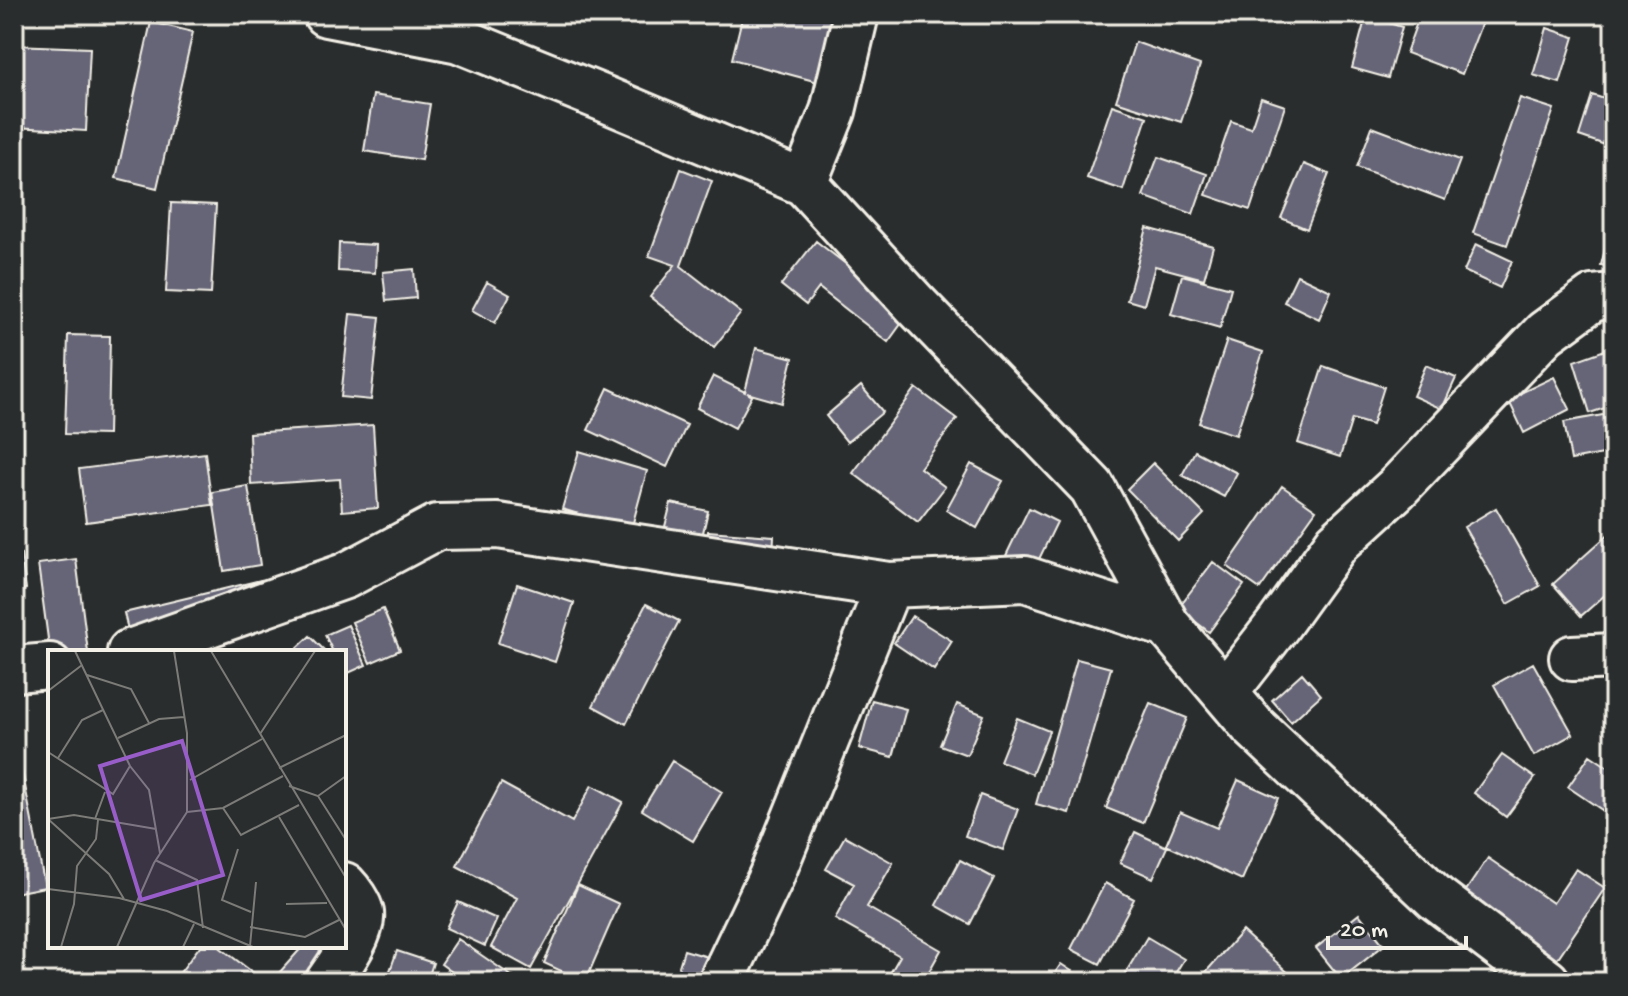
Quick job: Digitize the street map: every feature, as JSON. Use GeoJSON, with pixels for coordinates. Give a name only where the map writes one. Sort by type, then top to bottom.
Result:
{"type":"FeatureCollection","features":[{"type":"Feature","properties":{"kind":"street"},"geometry":{"type":"LineString","coordinates":[[326,14],[457,27],[605,99],[804,183],[915,304],[1092,487],[1167,625],[1252,725],[1436,898],[1547,982]]}},
{"type":"Feature","properties":{"kind":"street"},"geometry":{"type":"LineString","coordinates":[[804,183],[833,111],[856,14]]}},
{"type":"Feature","properties":{"kind":"street"},"geometry":{"type":"LineString","coordinates":[[1225,693],[1337,543],[1397,488],[1545,333],[1593,298],[1614,296]]}},
{"type":"Feature","properties":{"kind":"street"},"geometry":{"type":"LineString","coordinates":[[136,650],[345,576],[437,527],[498,526],[889,585],[1025,579],[1167,625]]}},
{"type":"Feature","properties":{"kind":"street"},"geometry":{"type":"LineString","coordinates":[[721,982],[771,877],[889,585]]}},
{"type":"Feature","properties":{"kind":"street"},"geometry":{"type":"LineString","coordinates":[[14,669],[48,666]]}},
{"type":"Feature","properties":{"kind":"street"},"geometry":{"type":"LineString","coordinates":[[328,982],[355,940],[361,913],[346,887]]}},
{"type":"Feature","properties":{"kind":"building"},"geometry":{"type":"Polygon","coordinates":[[[743,14],[848,14],[829,85],[732,59],[743,14]]]}},
{"type":"Feature","properties":{"kind":"building"},"geometry":{"type":"Polygon","coordinates":[[[1420,14],[1476,14],[1484,17],[1462,74],[1406,53],[1420,14]]]}},
{"type":"Feature","properties":{"kind":"building"},"geometry":{"type":"Polygon","coordinates":[[[1366,16],[1402,27],[1388,78],[1352,68],[1366,16]]]}},
{"type":"Feature","properties":{"kind":"building"},"geometry":{"type":"Polygon","coordinates":[[[151,22],[193,32],[157,188],[116,178],[151,22]]]}},
{"type":"Feature","properties":{"kind":"building"},"geometry":{"type":"Polygon","coordinates":[[[1547,28],[1574,37],[1560,83],[1533,75],[1547,28]]]}},
{"type":"Feature","properties":{"kind":"building"},"geometry":{"type":"Polygon","coordinates":[[[1135,42],[1200,65],[1181,122],[1116,101],[1135,42]]]}},
{"type":"Feature","properties":{"kind":"building"},"geometry":{"type":"Polygon","coordinates":[[[14,45],[90,48],[86,131],[14,127],[14,45]]]}},
{"type":"Feature","properties":{"kind":"building"},"geometry":{"type":"Polygon","coordinates":[[[373,95],[430,104],[421,160],[364,151],[373,95]]]}},
{"type":"Feature","properties":{"kind":"building"},"geometry":{"type":"Polygon","coordinates":[[[1592,95],[1614,102],[1614,148],[1579,136],[1592,95]]]}},
{"type":"Feature","properties":{"kind":"building"},"geometry":{"type":"Polygon","coordinates":[[[1261,98],[1285,106],[1250,210],[1206,195],[1231,121],[1251,128],[1261,98]]]}},
{"type":"Feature","properties":{"kind":"building"},"geometry":{"type":"Polygon","coordinates":[[[1520,98],[1554,109],[1507,245],[1473,233],[1520,98]]]}},
{"type":"Feature","properties":{"kind":"building"},"geometry":{"type":"Polygon","coordinates":[[[1112,105],[1147,117],[1123,190],[1087,178],[1112,105]]]}},
{"type":"Feature","properties":{"kind":"building"},"geometry":{"type":"Polygon","coordinates":[[[1372,127],[1460,160],[1445,200],[1357,167],[1372,127]]]}},
{"type":"Feature","properties":{"kind":"building"},"geometry":{"type":"Polygon","coordinates":[[[14,153],[25,155],[15,214],[14,214],[14,153]]]}},
{"type":"Feature","properties":{"kind":"building"},"geometry":{"type":"Polygon","coordinates":[[[1158,157],[1207,174],[1193,214],[1143,196],[1158,157]]]}},
{"type":"Feature","properties":{"kind":"building"},"geometry":{"type":"Polygon","coordinates":[[[1304,164],[1329,174],[1307,229],[1281,218],[1304,164]]]}},
{"type":"Feature","properties":{"kind":"building"},"geometry":{"type":"Polygon","coordinates":[[[681,169],[712,181],[681,266],[741,313],[714,347],[650,297],[675,265],[649,256],[681,169]]]}},
{"type":"Feature","properties":{"kind":"building"},"geometry":{"type":"Polygon","coordinates":[[[171,203],[216,205],[211,294],[166,292],[171,203]]]}},
{"type":"Feature","properties":{"kind":"building"},"geometry":{"type":"Polygon","coordinates":[[[1147,228],[1213,246],[1204,279],[1155,266],[1144,305],[1127,300],[1147,228]]]}},
{"type":"Feature","properties":{"kind":"building"},"geometry":{"type":"Polygon","coordinates":[[[1610,230],[1614,231],[1614,268],[1601,265],[1610,230]]]}},
{"type":"Feature","properties":{"kind":"building"},"geometry":{"type":"Polygon","coordinates":[[[816,241],[909,313],[888,342],[819,288],[806,305],[781,285],[816,241]]]}},
{"type":"Feature","properties":{"kind":"building"},"geometry":{"type":"Polygon","coordinates":[[[339,243],[376,245],[375,273],[338,271],[339,243]]]}},
{"type":"Feature","properties":{"kind":"building"},"geometry":{"type":"Polygon","coordinates":[[[1476,244],[1512,261],[1500,288],[1464,271],[1476,244]]]}},
{"type":"Feature","properties":{"kind":"building"},"geometry":{"type":"Polygon","coordinates":[[[414,269],[416,298],[386,301],[383,272],[414,269]]]}},
{"type":"Feature","properties":{"kind":"building"},"geometry":{"type":"Polygon","coordinates":[[[1182,275],[1231,288],[1220,328],[1171,314],[1182,275]]]}},
{"type":"Feature","properties":{"kind":"building"},"geometry":{"type":"Polygon","coordinates":[[[1297,275],[1331,291],[1319,319],[1284,302],[1297,275]]]}},
{"type":"Feature","properties":{"kind":"building"},"geometry":{"type":"Polygon","coordinates":[[[487,282],[510,295],[495,323],[472,310],[487,282]]]}},
{"type":"Feature","properties":{"kind":"building"},"geometry":{"type":"Polygon","coordinates":[[[350,314],[380,317],[371,400],[341,397],[350,314]]]}},
{"type":"Feature","properties":{"kind":"building"},"geometry":{"type":"Polygon","coordinates":[[[14,334],[21,334],[23,475],[14,476],[14,334]]]}},
{"type":"Feature","properties":{"kind":"building"},"geometry":{"type":"Polygon","coordinates":[[[68,335],[110,336],[108,435],[65,434],[68,335]]]}},
{"type":"Feature","properties":{"kind":"building"},"geometry":{"type":"Polygon","coordinates":[[[1227,340],[1263,352],[1236,435],[1199,423],[1227,340]]]}},
{"type":"Feature","properties":{"kind":"building"},"geometry":{"type":"Polygon","coordinates":[[[756,348],[793,358],[782,403],[747,393],[752,396],[735,428],[697,408],[713,376],[745,392],[756,348]]]}},
{"type":"Feature","properties":{"kind":"building"},"geometry":{"type":"Polygon","coordinates":[[[1605,350],[1614,377],[1614,405],[1590,413],[1574,361],[1605,350]]]}},
{"type":"Feature","properties":{"kind":"building"},"geometry":{"type":"Polygon","coordinates":[[[1426,365],[1456,378],[1442,409],[1413,396],[1426,365]]]}},
{"type":"Feature","properties":{"kind":"building"},"geometry":{"type":"Polygon","coordinates":[[[1323,366],[1384,387],[1372,425],[1352,419],[1340,457],[1298,443],[1323,366]]]}},
{"type":"Feature","properties":{"kind":"building"},"geometry":{"type":"Polygon","coordinates":[[[1554,377],[1570,409],[1524,433],[1508,399],[1554,377]]]}},
{"type":"Feature","properties":{"kind":"building"},"geometry":{"type":"Polygon","coordinates":[[[861,386],[883,412],[847,442],[826,416],[861,386]]]}},
{"type":"Feature","properties":{"kind":"building"},"geometry":{"type":"Polygon","coordinates":[[[608,388],[687,425],[667,467],[588,430],[608,388]]]}},
{"type":"Feature","properties":{"kind":"building"},"geometry":{"type":"Polygon","coordinates":[[[916,388],[957,419],[920,468],[945,487],[918,522],[853,473],[916,388]]]}},
{"type":"Feature","properties":{"kind":"building"},"geometry":{"type":"Polygon","coordinates":[[[1614,413],[1614,452],[1571,460],[1564,422],[1614,413]]]}},
{"type":"Feature","properties":{"kind":"building"},"geometry":{"type":"Polygon","coordinates":[[[373,425],[378,508],[342,511],[340,479],[251,485],[249,433],[373,425]]]}},
{"type":"Feature","properties":{"kind":"building"},"geometry":{"type":"Polygon","coordinates":[[[579,451],[647,471],[631,530],[562,509],[579,451]]]}},
{"type":"Feature","properties":{"kind":"building"},"geometry":{"type":"Polygon","coordinates":[[[1195,451],[1237,473],[1224,497],[1182,475],[1195,451]]]}},
{"type":"Feature","properties":{"kind":"building"},"geometry":{"type":"Polygon","coordinates":[[[205,453],[212,505],[86,522],[79,469],[205,453]]]}},
{"type":"Feature","properties":{"kind":"building"},"geometry":{"type":"Polygon","coordinates":[[[1153,463],[1204,514],[1178,541],[1127,489],[1153,463]]]}},
{"type":"Feature","properties":{"kind":"building"},"geometry":{"type":"Polygon","coordinates":[[[971,464],[1003,481],[977,528],[946,510],[971,464]]]}},
{"type":"Feature","properties":{"kind":"building"},"geometry":{"type":"Polygon","coordinates":[[[248,486],[260,565],[224,571],[212,492],[248,486]]]}},
{"type":"Feature","properties":{"kind":"building"},"geometry":{"type":"Polygon","coordinates":[[[1282,486],[1316,510],[1260,589],[1227,566],[1282,486]]]}},
{"type":"Feature","properties":{"kind":"building"},"geometry":{"type":"Polygon","coordinates":[[[671,503],[708,511],[696,563],[658,554],[671,503]]]}},
{"type":"Feature","properties":{"kind":"building"},"geometry":{"type":"Polygon","coordinates":[[[1029,508],[1057,522],[1026,586],[998,572],[1029,508]]]}},
{"type":"Feature","properties":{"kind":"building"},"geometry":{"type":"Polygon","coordinates":[[[1496,508],[1540,586],[1508,604],[1464,527],[1496,508]]]}},
{"type":"Feature","properties":{"kind":"building"},"geometry":{"type":"Polygon","coordinates":[[[708,531],[774,536],[772,573],[706,568],[708,531]]]}},
{"type":"Feature","properties":{"kind":"building"},"geometry":{"type":"Polygon","coordinates":[[[1612,531],[1614,587],[1581,616],[1553,584],[1612,531]]]}},
{"type":"Feature","properties":{"kind":"building"},"geometry":{"type":"Polygon","coordinates":[[[21,554],[26,589],[14,591],[14,555],[21,554]]]}},
{"type":"Feature","properties":{"kind":"building"},"geometry":{"type":"Polygon","coordinates":[[[76,559],[88,650],[49,650],[38,564],[76,559]]]}},
{"type":"Feature","properties":{"kind":"building"},"geometry":{"type":"Polygon","coordinates":[[[1213,562],[1244,585],[1209,632],[1178,608],[1213,562]]]}},
{"type":"Feature","properties":{"kind":"building"},"geometry":{"type":"Polygon","coordinates":[[[261,580],[271,626],[171,650],[133,650],[124,613],[261,580]]]}},
{"type":"Feature","properties":{"kind":"building"},"geometry":{"type":"Polygon","coordinates":[[[517,584],[574,603],[555,662],[498,643],[517,584]]]}},
{"type":"Feature","properties":{"kind":"building"},"geometry":{"type":"Polygon","coordinates":[[[646,604],[679,621],[626,724],[593,706],[646,604]]]}},
{"type":"Feature","properties":{"kind":"building"},"geometry":{"type":"Polygon","coordinates":[[[383,609],[400,650],[370,663],[352,622],[383,609]]]}},
{"type":"Feature","properties":{"kind":"building"},"geometry":{"type":"Polygon","coordinates":[[[912,616],[952,641],[934,670],[894,643],[912,616]]]}},
{"type":"Feature","properties":{"kind":"building"},"geometry":{"type":"Polygon","coordinates":[[[348,625],[366,665],[346,674],[346,650],[332,650],[325,635],[348,625]]]}},
{"type":"Feature","properties":{"kind":"building"},"geometry":{"type":"Polygon","coordinates":[[[310,636],[324,650],[295,650],[310,636]]]}},
{"type":"Feature","properties":{"kind":"building"},"geometry":{"type":"Polygon","coordinates":[[[1077,659],[1111,668],[1069,813],[1036,804],[1077,659]]]}},
{"type":"Feature","properties":{"kind":"building"},"geometry":{"type":"Polygon","coordinates":[[[1533,663],[1573,734],[1534,756],[1494,685],[1533,663]]]}},
{"type":"Feature","properties":{"kind":"building"},"geometry":{"type":"Polygon","coordinates":[[[1302,673],[1321,695],[1291,722],[1272,700],[1302,673]]]}},
{"type":"Feature","properties":{"kind":"building"},"geometry":{"type":"Polygon","coordinates":[[[872,700],[906,709],[893,757],[859,748],[872,700]]]}},
{"type":"Feature","properties":{"kind":"building"},"geometry":{"type":"Polygon","coordinates":[[[1150,703],[1187,718],[1143,823],[1106,808],[1150,703]]]}},
{"type":"Feature","properties":{"kind":"building"},"geometry":{"type":"Polygon","coordinates":[[[957,704],[984,715],[967,755],[940,745],[957,704]]]}},
{"type":"Feature","properties":{"kind":"building"},"geometry":{"type":"Polygon","coordinates":[[[1017,718],[1049,731],[1032,774],[1000,761],[1017,718]]]}},
{"type":"Feature","properties":{"kind":"building"},"geometry":{"type":"Polygon","coordinates":[[[14,740],[45,887],[14,893],[14,740]]]}},
{"type":"Feature","properties":{"kind":"building"},"geometry":{"type":"Polygon","coordinates":[[[1502,755],[1535,778],[1506,817],[1474,793],[1502,755]]]}},
{"type":"Feature","properties":{"kind":"building"},"geometry":{"type":"Polygon","coordinates":[[[1590,755],[1614,771],[1614,818],[1568,787],[1590,755]]]}},
{"type":"Feature","properties":{"kind":"building"},"geometry":{"type":"Polygon","coordinates":[[[672,761],[722,792],[693,841],[642,810],[672,761]]]}},
{"type":"Feature","properties":{"kind":"building"},"geometry":{"type":"Polygon","coordinates":[[[1238,780],[1278,798],[1242,880],[1166,845],[1180,812],[1217,828],[1238,780]]]}},
{"type":"Feature","properties":{"kind":"building"},"geometry":{"type":"Polygon","coordinates":[[[501,783],[572,822],[592,785],[623,802],[531,969],[491,947],[517,898],[457,866],[501,783]]]}},
{"type":"Feature","properties":{"kind":"building"},"geometry":{"type":"Polygon","coordinates":[[[980,795],[1018,809],[1003,850],[965,836],[980,795]]]}},
{"type":"Feature","properties":{"kind":"building"},"geometry":{"type":"Polygon","coordinates":[[[1135,832],[1167,847],[1153,878],[1120,863],[1135,832]]]}},
{"type":"Feature","properties":{"kind":"building"},"geometry":{"type":"Polygon","coordinates":[[[845,836],[893,863],[867,907],[941,950],[923,982],[885,982],[900,956],[835,919],[854,884],[826,869],[845,836]]]}},
{"type":"Feature","properties":{"kind":"building"},"geometry":{"type":"Polygon","coordinates":[[[1488,858],[1553,903],[1576,869],[1605,888],[1555,962],[1461,898],[1488,858]]]}},
{"type":"Feature","properties":{"kind":"building"},"geometry":{"type":"Polygon","coordinates":[[[960,860],[994,878],[970,924],[936,905],[960,860]]]}},
{"type":"Feature","properties":{"kind":"building"},"geometry":{"type":"Polygon","coordinates":[[[1105,883],[1134,899],[1100,964],[1071,949],[1105,883]]]}},
{"type":"Feature","properties":{"kind":"building"},"geometry":{"type":"Polygon","coordinates":[[[578,885],[619,904],[585,982],[544,963],[578,885]]]}},
{"type":"Feature","properties":{"kind":"building"},"geometry":{"type":"Polygon","coordinates":[[[458,902],[497,919],[485,946],[446,928],[458,902]]]}},
{"type":"Feature","properties":{"kind":"building"},"geometry":{"type":"Polygon","coordinates":[[[1359,914],[1384,945],[1341,979],[1316,948],[1359,914]]]}},
{"type":"Feature","properties":{"kind":"building"},"geometry":{"type":"Polygon","coordinates":[[[1242,931],[1293,977],[1289,982],[1197,982],[1242,931]]]}},
{"type":"Feature","properties":{"kind":"building"},"geometry":{"type":"Polygon","coordinates":[[[1147,937],[1184,959],[1170,982],[1120,982],[1147,937]]]}},
{"type":"Feature","properties":{"kind":"building"},"geometry":{"type":"Polygon","coordinates":[[[458,939],[513,977],[510,982],[466,982],[441,964],[458,939]]]}},
{"type":"Feature","properties":{"kind":"building"},"geometry":{"type":"Polygon","coordinates":[[[198,948],[221,948],[264,981],[173,982],[198,948]]]}},
{"type":"Feature","properties":{"kind":"building"},"geometry":{"type":"Polygon","coordinates":[[[301,948],[324,948],[348,970],[338,982],[288,982],[279,973],[301,948]]]}},
{"type":"Feature","properties":{"kind":"building"},"geometry":{"type":"Polygon","coordinates":[[[684,950],[725,962],[700,982],[676,976],[684,950]]]}},
{"type":"Feature","properties":{"kind":"building"},"geometry":{"type":"Polygon","coordinates":[[[397,951],[433,963],[427,982],[386,982],[397,951]]]}},
{"type":"Feature","properties":{"kind":"building"},"geometry":{"type":"Polygon","coordinates":[[[1061,964],[1088,982],[1049,982],[1061,964]]]}}]}
